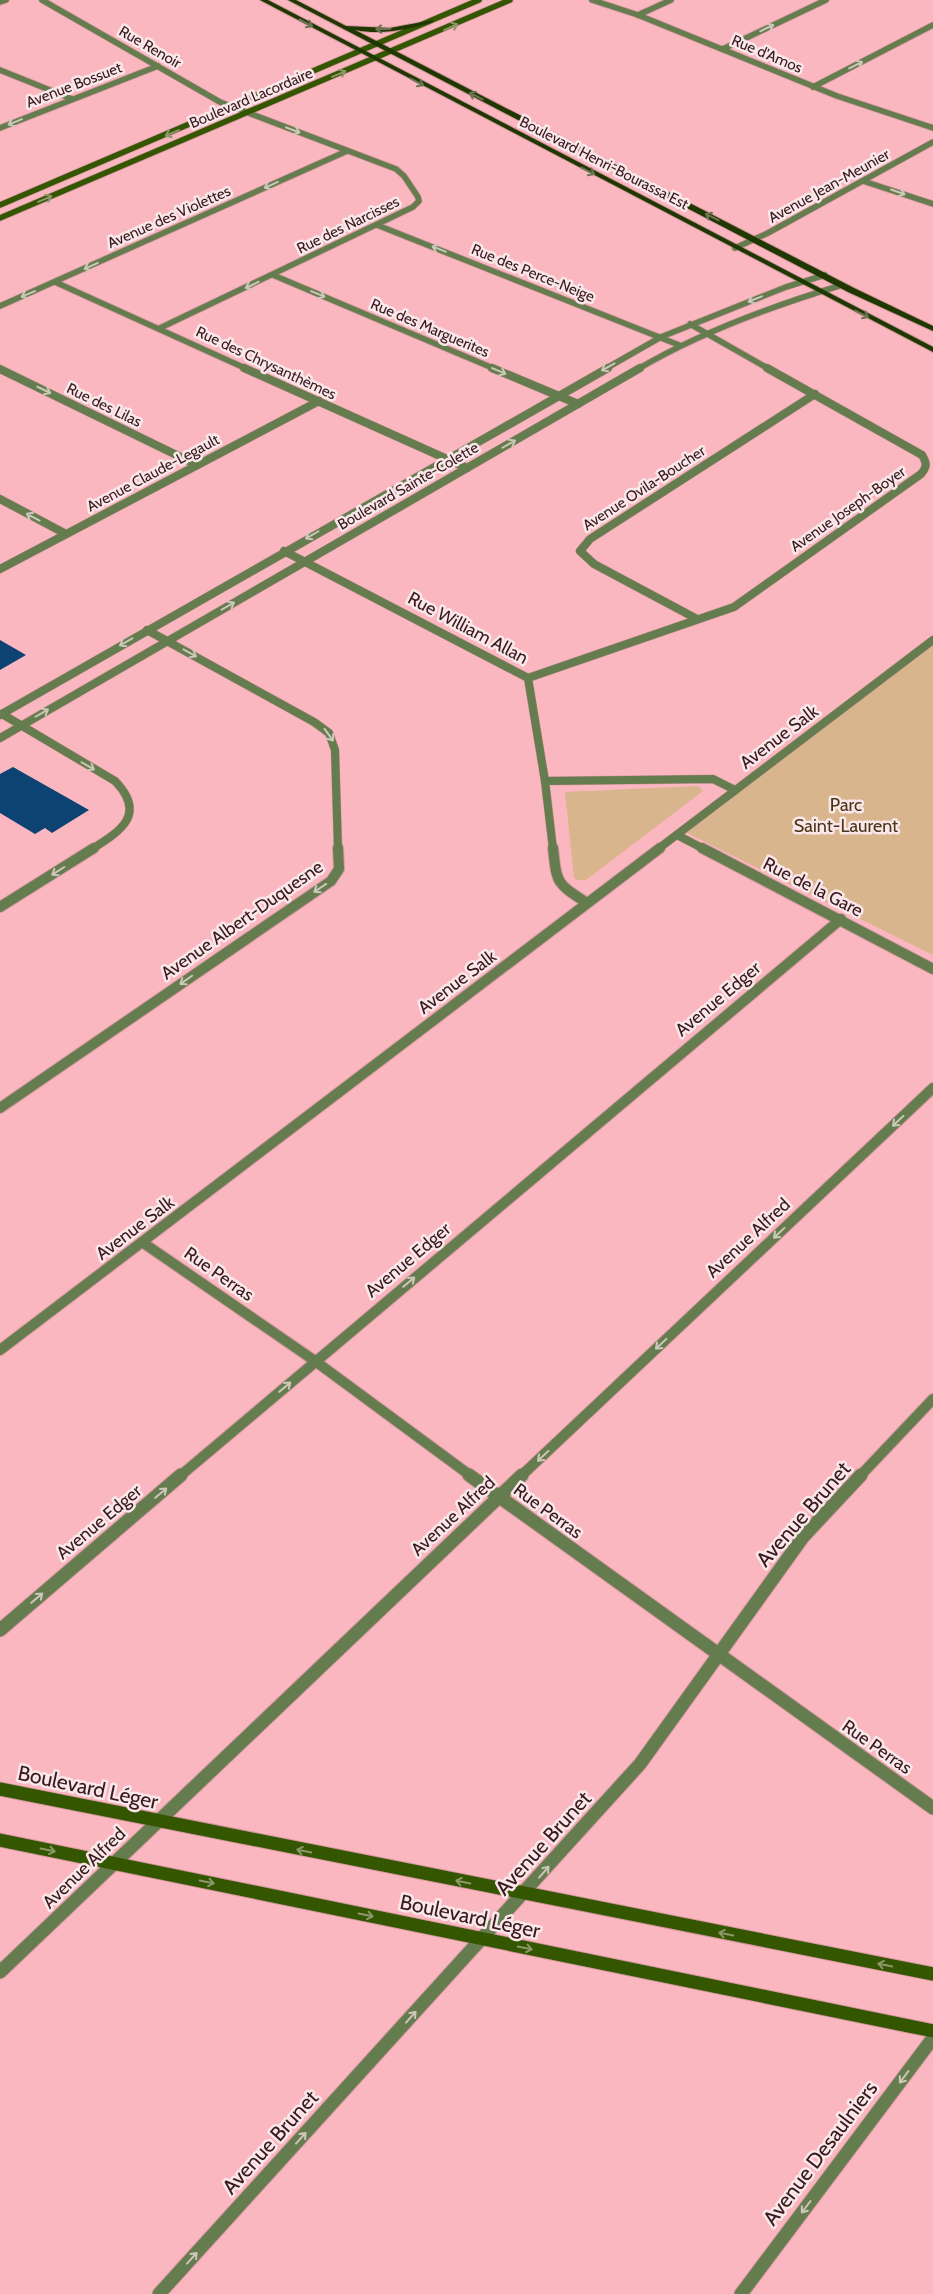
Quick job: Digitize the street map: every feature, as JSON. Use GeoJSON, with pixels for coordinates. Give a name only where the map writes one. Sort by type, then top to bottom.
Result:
{"type":"FeatureCollection","features":[{"type":"Feature","properties":{"kind":"main road","name":"Boulevard Henri-Bourassa Est"},"geometry":{"type":"LineString","coordinates":[[262,0],[818,292],[933,350]]}},
{"type":"Feature","properties":{"kind":"main road","name":"Boulevard Henri-Bourassa Est"},"geometry":{"type":"LineString","coordinates":[[290,0],[842,285],[933,329]]}},
{"type":"Feature","properties":{"kind":"main road","name":"Boulevard Lacordaire"},"geometry":{"type":"LineString","coordinates":[[0,205],[233,107],[479,0]]}},
{"type":"Feature","properties":{"kind":"main road","name":"Boulevard Lacordaire"},"geometry":{"type":"LineString","coordinates":[[0,218],[510,0]]}},
{"type":"Feature","properties":{"kind":"main road"},"geometry":{"type":"LineString","coordinates":[[330,20],[353,28],[365,29],[402,28],[431,21]]}},
{"type":"Feature","properties":{"kind":"main road","name":"Boulevard Léger"},"geometry":{"type":"LineString","coordinates":[[0,1789],[933,1974]]}},
{"type":"Feature","properties":{"kind":"main road","name":"Boulevard Léger"},"geometry":{"type":"LineString","coordinates":[[0,1840],[933,2031]]}},
{"type":"Feature","properties":{"kind":"street"},"geometry":{"type":"LineString","coordinates":[[0,2],[6,0]]}},
{"type":"Feature","properties":{"kind":"street","name":"Rue Renoir"},"geometry":{"type":"LineString","coordinates":[[42,0],[220,102],[248,113]]}},
{"type":"Feature","properties":{"kind":"street","name":"Rue d'Amos"},"geometry":{"type":"LineString","coordinates":[[592,0],[638,15],[813,87],[933,128]]}},
{"type":"Feature","properties":{"kind":"street"},"geometry":{"type":"LineString","coordinates":[[638,15],[671,0]]}},
{"type":"Feature","properties":{"kind":"street"},"geometry":{"type":"LineString","coordinates":[[723,50],[826,0]]}},
{"type":"Feature","properties":{"kind":"street"},"geometry":{"type":"LineString","coordinates":[[813,87],[933,26]]}},
{"type":"Feature","properties":{"kind":"street","name":"Avenue Bossuet"},"geometry":{"type":"LineString","coordinates":[[0,128],[158,66]]}},
{"type":"Feature","properties":{"kind":"street"},"geometry":{"type":"LineString","coordinates":[[0,70],[72,99]]}},
{"type":"Feature","properties":{"kind":"street","name":"Rue des Narcisses"},"geometry":{"type":"LineString","coordinates":[[160,328],[377,225],[413,207],[419,201],[404,176],[396,169],[248,113]]}},
{"type":"Feature","properties":{"kind":"street","name":"Avenue Jean-Meunier"},"geometry":{"type":"LineString","coordinates":[[735,248],[755,239],[933,142]]}},
{"type":"Feature","properties":{"kind":"street","name":"Avenue des Violettes"},"geometry":{"type":"LineString","coordinates":[[0,306],[347,150]]}},
{"type":"Feature","properties":{"kind":"street"},"geometry":{"type":"LineString","coordinates":[[863,181],[933,204]]}},
{"type":"Feature","properties":{"kind":"street","name":"Rue des Perce-Neige"},"geometry":{"type":"LineString","coordinates":[[377,225],[679,345]]}},
{"type":"Feature","properties":{"kind":"street","name":"Rue des Marguerites"},"geometry":{"type":"LineString","coordinates":[[273,275],[578,404]]}},
{"type":"Feature","properties":{"kind":"street","name":"Boulevard Sainte-Colette"},"geometry":{"type":"LineString","coordinates":[[1,714],[661,337],[801,282],[825,276]]}},
{"type":"Feature","properties":{"kind":"street","name":"Rue des Chrysanthèmes"},"geometry":{"type":"LineString","coordinates":[[55,282],[467,468]]}},
{"type":"Feature","properties":{"kind":"street","name":"Boulevard Sainte-Colette"},"geometry":{"type":"LineString","coordinates":[[0,738],[679,345],[818,292],[842,285]]}},
{"type":"Feature","properties":{"kind":"street","name":"Avenue Joseph-Boyer"},"geometry":{"type":"LineString","coordinates":[[528,678],[734,607],[921,474],[926,468],[926,461],[922,456],[690,324]]}},
{"type":"Feature","properties":{"kind":"street","name":"Rue des Lilas"},"geometry":{"type":"LineString","coordinates":[[0,369],[197,465]]}},
{"type":"Feature","properties":{"kind":"street","name":"Avenue Ovila-Boucher"},"geometry":{"type":"LineString","coordinates":[[697,620],[594,564],[580,550],[590,539],[814,394]]}},
{"type":"Feature","properties":{"kind":"street","name":"Avenue Claude-Legault"},"geometry":{"type":"LineString","coordinates":[[0,570],[319,401]]}},
{"type":"Feature","properties":{"kind":"street"},"geometry":{"type":"LineString","coordinates":[[0,499],[66,534]]}},
{"type":"Feature","properties":{"kind":"street","name":"Rue William Allan"},"geometry":{"type":"LineString","coordinates":[[284,551],[528,678],[545,781],[556,878],[561,886],[587,903]]}},
{"type":"Feature","properties":{"kind":"street","name":"Avenue Albert-Duquesne"},"geometry":{"type":"LineString","coordinates":[[0,1108],[331,881],[339,869],[335,750],[329,733],[314,722],[147,630]]}},
{"type":"Feature","properties":{"kind":"street","name":"Avenue Salk"},"geometry":{"type":"LineString","coordinates":[[0,1350],[933,640]]}},
{"type":"Feature","properties":{"kind":"street"},"geometry":{"type":"LineString","coordinates":[[0,907],[116,834],[127,822],[130,806],[126,792],[115,782],[1,714]]}},
{"type":"Feature","properties":{"kind":"street"},"geometry":{"type":"LineString","coordinates":[[545,781],[713,779],[735,790]]}},
{"type":"Feature","properties":{"kind":"street","name":"Rue de la Gare"},"geometry":{"type":"LineString","coordinates":[[677,835],[841,919],[933,969]]}},
{"type":"Feature","properties":{"kind":"street","name":"Avenue Edger"},"geometry":{"type":"LineString","coordinates":[[0,1630],[315,1361],[841,919]]}},
{"type":"Feature","properties":{"kind":"street","name":"Avenue Alfred"},"geometry":{"type":"LineString","coordinates":[[0,1972],[499,1497],[933,1088]]}},
{"type":"Feature","properties":{"kind":"street","name":"Rue Perras"},"geometry":{"type":"LineString","coordinates":[[142,1242],[315,1361],[499,1497],[932,1806]]}},
{"type":"Feature","properties":{"kind":"street","name":"Avenue Brunet"},"geometry":{"type":"LineString","coordinates":[[159,2294],[525,1894],[640,1764],[717,1654],[803,1537],[933,1399]]}},
{"type":"Feature","properties":{"kind":"street","name":"Avenue Desaulniers"},"geometry":{"type":"LineString","coordinates":[[741,2294],[933,2038]]}},
{"type":"Feature","properties":{"kind":"green space","name":"Parc Saint-Laurent"},"geometry":{"type":"Polygon","coordinates":[[[933,643],[933,955],[683,831],[933,643]]]}},
{"type":"Feature","properties":{"kind":"green space"},"geometry":{"type":"Polygon","coordinates":[[[698,786],[703,791],[586,880],[574,878],[565,792],[698,786]]]}},
{"type":"Feature","properties":{"kind":"building"},"geometry":{"type":"Polygon","coordinates":[[[0,640],[26,655],[0,670],[0,640]]]}},
{"type":"Feature","properties":{"kind":"building"},"geometry":{"type":"Polygon","coordinates":[[[13,767],[89,810],[52,833],[45,828],[35,834],[0,813],[0,774],[13,767]]]}}]}
